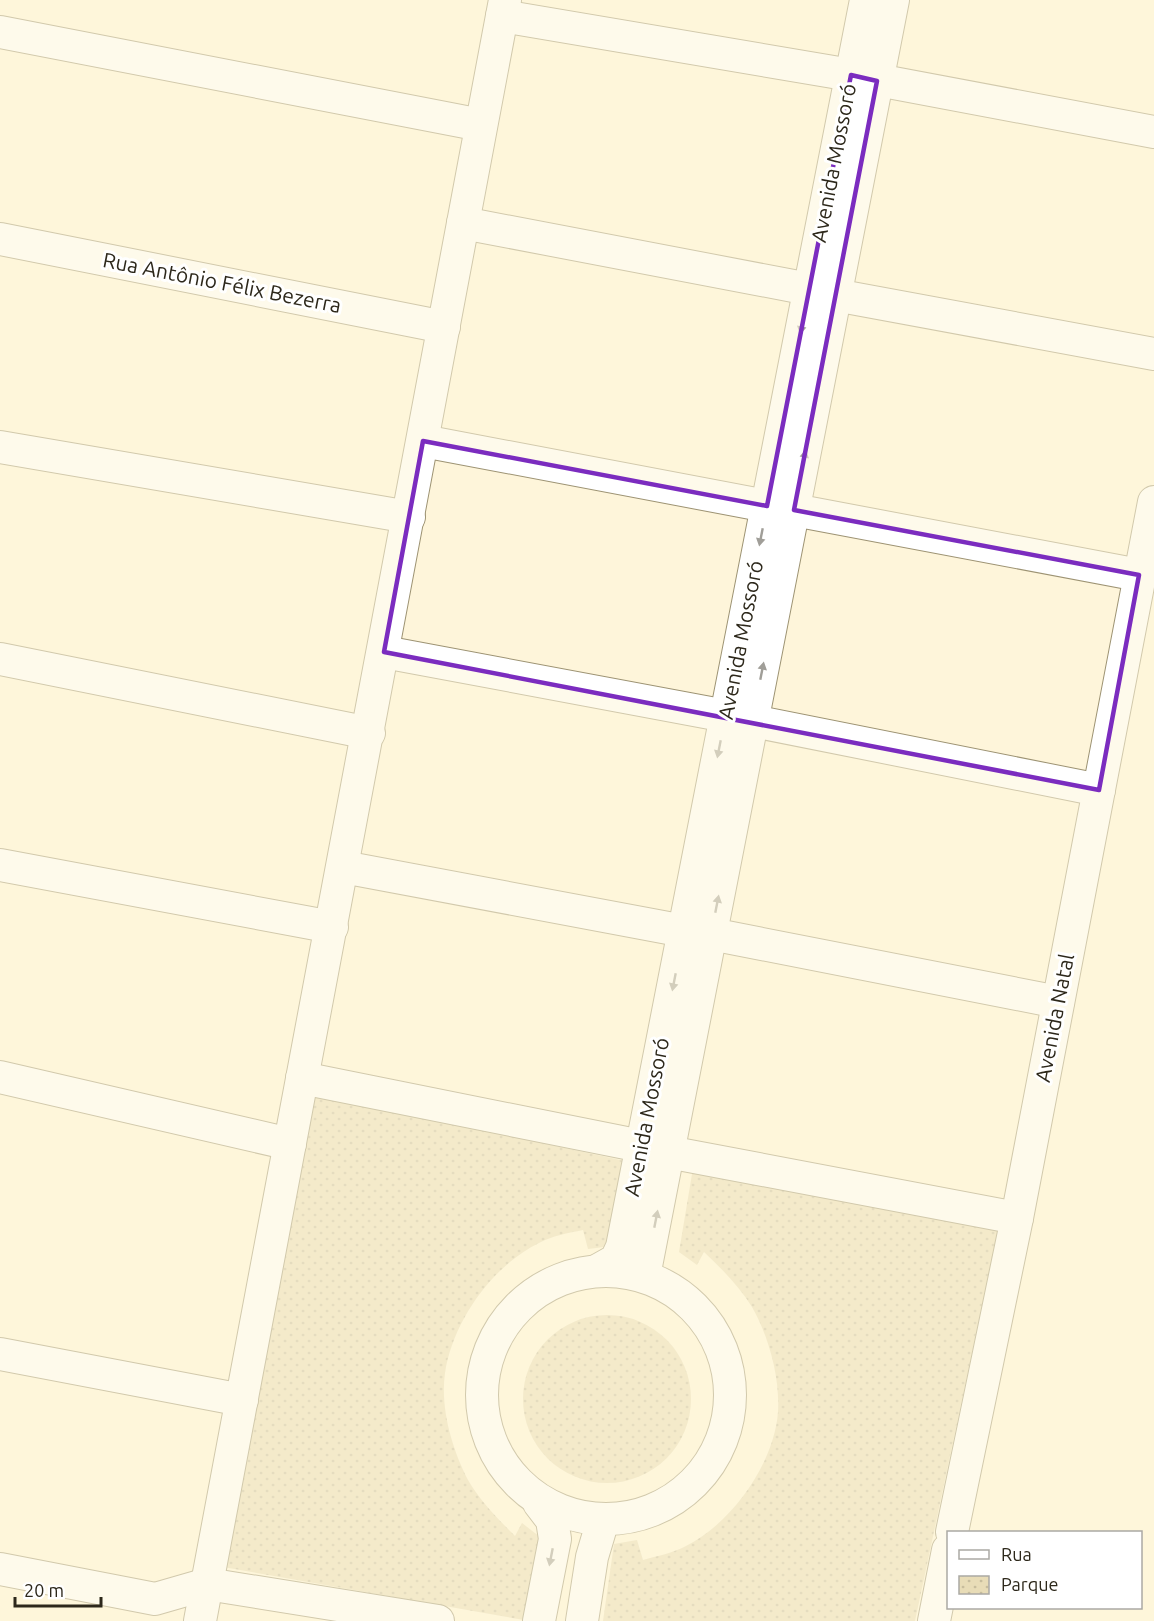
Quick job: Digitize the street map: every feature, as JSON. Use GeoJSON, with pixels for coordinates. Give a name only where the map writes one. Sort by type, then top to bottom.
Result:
{"type":"FeatureCollection","features":[{"type":"Feature","properties":{"kind":"street","name":"Avenida Mossoró"},"geometry":{"type":"LineString","coordinates":[[600,1269],[616,1260],[622,1247],[655,1149],[864,78],[866,0]]}},
{"type":"Feature","properties":{"kind":"street"},"geometry":{"type":"LineString","coordinates":[[864,78],[893,0]]}},
{"type":"Feature","properties":{"kind":"street"},"geometry":{"type":"LineString","coordinates":[[200,1621],[504,8],[1154,132]]}},
{"type":"Feature","properties":{"kind":"street"},"geometry":{"type":"LineString","coordinates":[[0,32],[481,125]]}},
{"type":"Feature","properties":{"kind":"street"},"geometry":{"type":"LineString","coordinates":[[463,223],[1154,354]]}},
{"type":"Feature","properties":{"kind":"street","name":"Rua Antônio Félix Bezerra"},"geometry":{"type":"LineString","coordinates":[[0,239],[444,327]]}},
{"type":"Feature","properties":{"kind":"street"},"geometry":{"type":"LineString","coordinates":[[423,441],[1139,575]]}},
{"type":"Feature","properties":{"kind":"street"},"geometry":{"type":"LineString","coordinates":[[0,447],[409,517]]}},
{"type":"Feature","properties":{"kind":"street","name":"Avenida Natal"},"geometry":{"type":"LineString","coordinates":[[952,1531],[1017,1218],[1154,502]]}},
{"type":"Feature","properties":{"kind":"street"},"geometry":{"type":"LineString","coordinates":[[384,652],[1099,790]]}},
{"type":"Feature","properties":{"kind":"street"},"geometry":{"type":"LineString","coordinates":[[0,659],[369,733]]}},
{"type":"Feature","properties":{"kind":"street"},"geometry":{"type":"LineString","coordinates":[[0,865],[332,927]]}},
{"type":"Feature","properties":{"kind":"street"},"geometry":{"type":"LineString","coordinates":[[343,867],[1058,1002]]}},
{"type":"Feature","properties":{"kind":"street"},"geometry":{"type":"LineString","coordinates":[[0,1077],[290,1144]]}},
{"type":"Feature","properties":{"kind":"street"},"geometry":{"type":"LineString","coordinates":[[302,1078],[655,1149],[1017,1218]]}},
{"type":"Feature","properties":{"kind":"street"},"geometry":{"type":"LineString","coordinates":[[647,1276],[655,1149]]}},
{"type":"Feature","properties":{"kind":"street"},"geometry":{"type":"LineString","coordinates":[[538,1621],[555,1539],[552,1520],[539,1503],[509,1474],[486,1426],[482,1387],[490,1349],[509,1316],[538,1290],[573,1274],[600,1269],[647,1276],[676,1290],[699,1312],[718,1338],[728,1369],[730,1401],[725,1432],[712,1462],[682,1493],[665,1505],[635,1516],[603,1520],[570,1519],[539,1503]]}},
{"type":"Feature","properties":{"kind":"street"},"geometry":{"type":"LineString","coordinates":[[0,1354],[242,1400]]}},
{"type":"Feature","properties":{"kind":"street"},"geometry":{"type":"LineString","coordinates":[[582,1621],[592,1557],[603,1520]]}},
{"type":"Feature","properties":{"kind":"street"},"geometry":{"type":"LineString","coordinates":[[934,1621],[947,1555]]}},
{"type":"Feature","properties":{"kind":"street"},"geometry":{"type":"LineString","coordinates":[[0,1569],[155,1599],[207,1584],[438,1621]]}},
{"type":"Feature","properties":{"kind":"highlighted area"},"geometry":{"type":"Polygon","coordinates":[[[851,75],[877,81],[794,510],[1139,575],[1099,790],[384,652],[423,441],[767,506],[851,75]]]}},
{"type":"Feature","properties":{"kind":"green space"},"geometry":{"type":"Polygon","coordinates":[[[316,1094],[625,1161],[612,1246],[588,1249],[583,1230],[549,1238],[522,1253],[506,1266],[477,1297],[456,1334],[449,1353],[444,1386],[446,1414],[452,1442],[468,1480],[484,1502],[515,1536],[522,1523],[540,1537],[524,1620],[223,1567],[316,1094]]]}},
{"type":"Feature","properties":{"kind":"green space"},"geometry":{"type":"Polygon","coordinates":[[[693,1168],[999,1226],[915,1621],[603,1621],[614,1544],[637,1540],[643,1560],[676,1551],[703,1536],[719,1523],[748,1490],[768,1452],[775,1432],[778,1399],[775,1371],[764,1331],[752,1307],[730,1278],[704,1252],[697,1265],[679,1252],[693,1168]]]}},
{"type":"Feature","properties":{"kind":"green space"},"geometry":{"type":"Polygon","coordinates":[[[607,1315],[623,1316],[639,1321],[667,1339],[685,1367],[690,1383],[690,1415],[685,1431],[667,1459],[639,1477],[623,1482],[607,1483],[591,1482],[575,1477],[547,1459],[529,1431],[524,1415],[523,1399],[524,1383],[529,1367],[547,1339],[575,1321],[591,1316],[607,1315]]]}}]}
